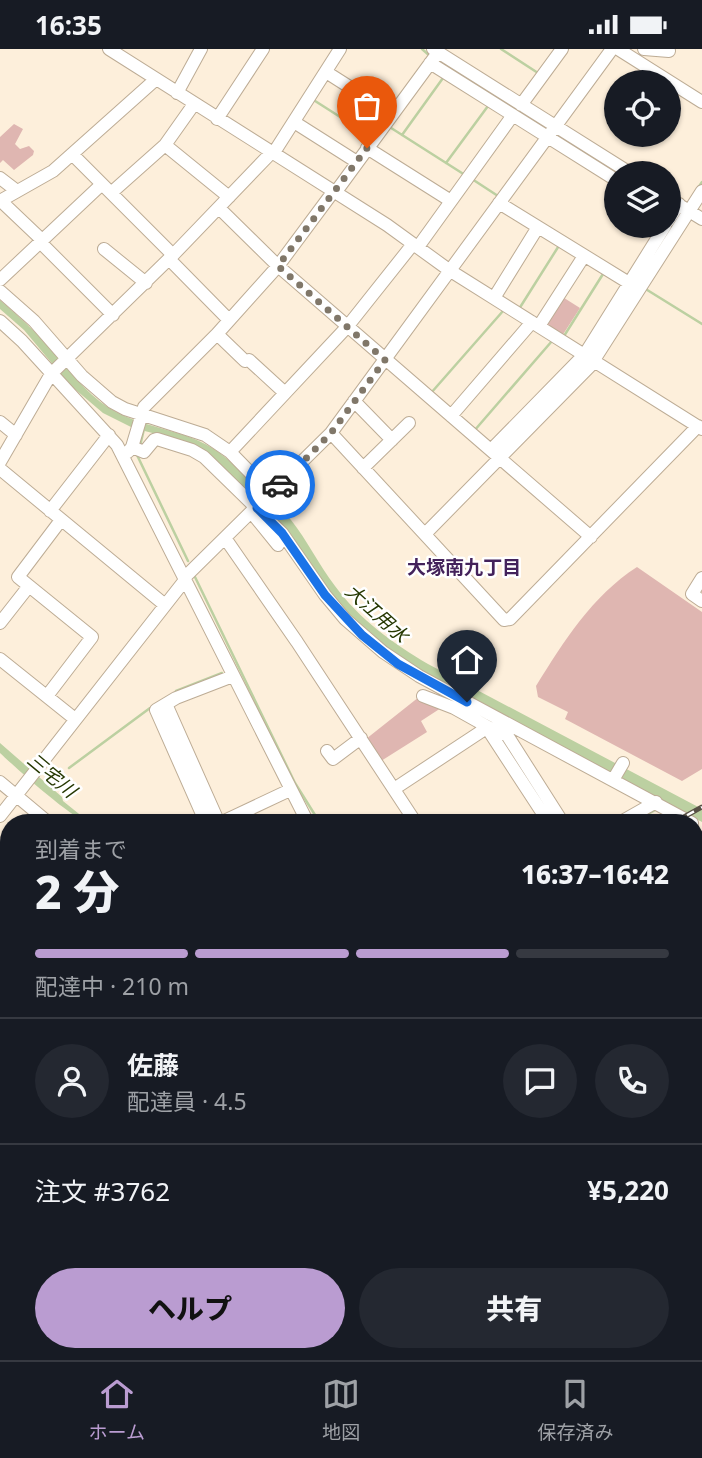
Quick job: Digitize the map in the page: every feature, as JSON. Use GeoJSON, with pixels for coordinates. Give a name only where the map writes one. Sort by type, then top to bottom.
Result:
{"type":"FeatureCollection","features":[{"type":"Feature","properties":{"kind":"street"},"geometry":{"type":"LineString","coordinates":[[109,49],[334,192],[449,270],[700,428],[510,619],[504,620],[331,433]]}},
{"type":"Feature","properties":{"kind":"street"},"geometry":{"type":"LineString","coordinates":[[177,93],[201,49]]}},
{"type":"Feature","properties":{"kind":"street"},"geometry":{"type":"LineString","coordinates":[[218,119],[263,49]]}},
{"type":"Feature","properties":{"kind":"street"},"geometry":{"type":"LineString","coordinates":[[0,462],[51,374],[146,283],[272,154],[340,49]]}},
{"type":"Feature","properties":{"kind":"street"},"geometry":{"type":"LineString","coordinates":[[1,814],[185,579],[331,433],[612,49]]}},
{"type":"Feature","properties":{"kind":"street"},"geometry":{"type":"LineString","coordinates":[[618,49],[702,102]]}},
{"type":"Feature","properties":{"kind":"street"},"geometry":{"type":"LineString","coordinates":[[644,49],[669,51]]}},
{"type":"Feature","properties":{"kind":"street"},"geometry":{"type":"LineString","coordinates":[[230,452],[347,327],[416,246],[560,50]]}},
{"type":"Feature","properties":{"kind":"street"},"geometry":{"type":"LineString","coordinates":[[303,814],[185,579],[133,450],[144,407],[278,266],[436,53],[604,171]]}},
{"type":"Feature","properties":{"kind":"street"},"geometry":{"type":"LineString","coordinates":[[326,72],[393,114]]}},
{"type":"Feature","properties":{"kind":"street"},"geometry":{"type":"LineString","coordinates":[[113,315],[0,201],[53,171],[155,80]]}},
{"type":"Feature","properties":{"kind":"street"},"geometry":{"type":"LineString","coordinates":[[0,280],[41,241],[106,188],[166,145],[194,104]]}},
{"type":"Feature","properties":{"kind":"street"},"geometry":{"type":"LineString","coordinates":[[294,122],[357,162]]}},
{"type":"Feature","properties":{"kind":"street"},"geometry":{"type":"LineString","coordinates":[[551,132],[606,161]]}},
{"type":"Feature","properties":{"kind":"street"},"geometry":{"type":"LineString","coordinates":[[166,145],[229,197]]}},
{"type":"Feature","properties":{"kind":"street"},"geometry":{"type":"LineString","coordinates":[[367,148],[451,201]]}},
{"type":"Feature","properties":{"kind":"street"},"geometry":{"type":"LineString","coordinates":[[73,155],[229,320]]}},
{"type":"Feature","properties":{"kind":"street"},"geometry":{"type":"LineString","coordinates":[[0,178],[17,191]]}},
{"type":"Feature","properties":{"kind":"street"},"geometry":{"type":"LineString","coordinates":[[681,207],[702,191]]}},
{"type":"Feature","properties":{"kind":"street"},"geometry":{"type":"LineString","coordinates":[[499,203],[629,283]]}},
{"type":"Feature","properties":{"kind":"street"},"geometry":{"type":"LineString","coordinates":[[219,208],[278,266],[591,537]]}},
{"type":"Feature","properties":{"kind":"street"},"geometry":{"type":"LineString","coordinates":[[681,215],[702,219]]}},
{"type":"Feature","properties":{"kind":"street"},"geometry":{"type":"LineString","coordinates":[[494,297],[538,227]]}},
{"type":"Feature","properties":{"kind":"street"},"geometry":{"type":"LineString","coordinates":[[592,358],[629,283],[657,238]]}},
{"type":"Feature","properties":{"kind":"street"},"geometry":{"type":"LineString","coordinates":[[425,534],[495,454],[592,358],[659,238]]}},
{"type":"Feature","properties":{"kind":"street"},"geometry":{"type":"LineString","coordinates":[[104,249],[146,283]]}},
{"type":"Feature","properties":{"kind":"street"},"geometry":{"type":"LineString","coordinates":[[450,416],[536,324],[584,256]]}},
{"type":"Feature","properties":{"kind":"street"},"geometry":{"type":"LineString","coordinates":[[0,291],[34,321],[67,360],[112,403],[141,416],[195,431],[219,443],[270,494]]}},
{"type":"Feature","properties":{"kind":"street"},"geometry":{"type":"LineString","coordinates":[[0,321],[108,435],[133,450],[144,451],[157,439],[192,450],[213,465],[282,533],[345,619],[383,652],[419,676],[676,814]]}},
{"type":"Feature","properties":{"kind":"street"},"geometry":{"type":"LineString","coordinates":[[216,334],[285,393]]}},
{"type":"Feature","properties":{"kind":"street"},"geometry":{"type":"LineString","coordinates":[[354,401],[392,440]]}},
{"type":"Feature","properties":{"kind":"street"},"geometry":{"type":"LineString","coordinates":[[0,422],[16,435]]}},
{"type":"Feature","properties":{"kind":"street"},"geometry":{"type":"LineString","coordinates":[[363,468],[409,423]]}},
{"type":"Feature","properties":{"kind":"street"},"geometry":{"type":"LineString","coordinates":[[47,696],[92,637],[18,576],[108,435]]}},
{"type":"Feature","properties":{"kind":"street"},"geometry":{"type":"LineString","coordinates":[[0,470],[165,605]]}},
{"type":"Feature","properties":{"kind":"street"},"geometry":{"type":"LineString","coordinates":[[256,509],[278,545]]}},
{"type":"Feature","properties":{"kind":"street"},"geometry":{"type":"LineString","coordinates":[[225,538],[410,814]]}},
{"type":"Feature","properties":{"kind":"street"},"geometry":{"type":"LineString","coordinates":[[702,578],[692,594],[702,601]]}},
{"type":"Feature","properties":{"kind":"street"},"geometry":{"type":"LineString","coordinates":[[0,622],[29,586]]}},
{"type":"Feature","properties":{"kind":"street"},"geometry":{"type":"LineString","coordinates":[[0,659],[75,719]]}},
{"type":"Feature","properties":{"kind":"street"},"geometry":{"type":"LineString","coordinates":[[202,814],[156,710],[176,698],[233,675]]}},
{"type":"Feature","properties":{"kind":"street"},"geometry":{"type":"LineString","coordinates":[[423,696],[454,708],[488,728],[507,735],[557,814]]}},
{"type":"Feature","properties":{"kind":"street"},"geometry":{"type":"LineString","coordinates":[[166,704],[215,814]]}},
{"type":"Feature","properties":{"kind":"street"},"geometry":{"type":"LineString","coordinates":[[394,789],[488,728]]}},
{"type":"Feature","properties":{"kind":"street"},"geometry":{"type":"LineString","coordinates":[[488,728],[543,814]]}},
{"type":"Feature","properties":{"kind":"street"},"geometry":{"type":"LineString","coordinates":[[327,751],[333,759],[361,738]]}},
{"type":"Feature","properties":{"kind":"street"},"geometry":{"type":"LineString","coordinates":[[614,779],[622,764]]}},
{"type":"Feature","properties":{"kind":"street"},"geometry":{"type":"LineString","coordinates":[[0,782],[19,790],[41,814]]}},
{"type":"Feature","properties":{"kind":"street"},"geometry":{"type":"LineString","coordinates":[[238,814],[290,790]]}},
{"type":"Feature","properties":{"kind":"street"},"geometry":{"type":"LineString","coordinates":[[635,814],[656,802]]}},
{"type":"Feature","properties":{"kind":"shaded area"},"geometry":{"type":"Polygon","coordinates":[[[14,124],[23,129],[15,144],[20,149],[29,146],[34,151],[33,155],[14,170],[3,160],[0,163],[0,137],[14,124]]]}},
{"type":"Feature","properties":{"kind":"shaded area"},"geometry":{"type":"Polygon","coordinates":[[[561,296],[580,308],[562,336],[545,326],[561,296]]]}},
{"type":"Feature","properties":{"kind":"shaded area"},"geometry":{"type":"Polygon","coordinates":[[[0,300],[35,332],[83,387],[100,402],[123,416],[199,441],[213,448],[243,472],[291,520],[344,598],[390,639],[428,664],[702,809],[702,814],[687,814],[409,667],[348,619],[284,531],[172,438],[133,428],[103,413],[70,385],[24,330],[0,309],[0,300]]]}},
{"type":"Feature","properties":{"kind":"shaded area"},"geometry":{"type":"Polygon","coordinates":[[[637,567],[702,612],[702,769],[682,781],[565,719],[568,712],[538,697],[536,686],[580,621],[606,591],[637,567]]]}},
{"type":"Feature","properties":{"kind":"shaded area"},"geometry":{"type":"Polygon","coordinates":[[[419,697],[441,708],[421,721],[427,732],[381,761],[366,739],[419,697]]]}},
{"type":"Feature","properties":{"kind":"shaded area"},"geometry":{"type":"Polygon","coordinates":[[[0,743],[79,814],[73,814],[58,804],[0,753],[0,743]]]}},
{"type":"Feature","properties":{"kind":"waterway"},"geometry":{"type":"LineString","coordinates":[[422,49],[430,56]]}},
{"type":"Feature","properties":{"kind":"waterway"},"geometry":{"type":"LineString","coordinates":[[501,49],[538,73]]}},
{"type":"Feature","properties":{"kind":"waterway"},"geometry":{"type":"LineString","coordinates":[[402,135],[443,78]]}},
{"type":"Feature","properties":{"kind":"waterway"},"geometry":{"type":"LineString","coordinates":[[312,99],[370,136]]}},
{"type":"Feature","properties":{"kind":"waterway"},"geometry":{"type":"LineString","coordinates":[[446,163],[488,106]]}},
{"type":"Feature","properties":{"kind":"waterway"},"geometry":{"type":"LineString","coordinates":[[388,126],[465,175]]}},
{"type":"Feature","properties":{"kind":"waterway"},"geometry":{"type":"LineString","coordinates":[[472,179],[498,196]]}},
{"type":"Feature","properties":{"kind":"waterway"},"geometry":{"type":"LineString","coordinates":[[698,188],[702,182]]}},
{"type":"Feature","properties":{"kind":"waterway"},"geometry":{"type":"LineString","coordinates":[[519,309],[560,244]]}},
{"type":"Feature","properties":{"kind":"waterway"},"geometry":{"type":"LineString","coordinates":[[564,336],[603,274]]}},
{"type":"Feature","properties":{"kind":"waterway"},"geometry":{"type":"LineString","coordinates":[[644,288],[702,324]]}},
{"type":"Feature","properties":{"kind":"waterway"},"geometry":{"type":"LineString","coordinates":[[431,393],[503,311]]}},
{"type":"Feature","properties":{"kind":"waterway"},"geometry":{"type":"LineString","coordinates":[[474,431],[552,341]]}},
{"type":"Feature","properties":{"kind":"waterway","name":"大江用水"},"geometry":{"type":"LineString","coordinates":[[140,446],[144,429]]}},
{"type":"Feature","properties":{"kind":"waterway","name":"大江用水"},"geometry":{"type":"LineString","coordinates":[[137,455],[188,561]]}},
{"type":"Feature","properties":{"kind":"waterway","name":"大江用水"},"geometry":{"type":"LineString","coordinates":[[195,577],[295,783],[314,814]]}},
{"type":"Feature","properties":{"kind":"waterway"},"geometry":{"type":"LineString","coordinates":[[176,691],[222,673]]}},
{"type":"Feature","properties":{"kind":"waterway","name":"三宅川"},"geometry":{"type":"LineString","coordinates":[[69,768],[150,708]]}},
{"type":"Feature","properties":{"kind":"waterway"},"geometry":{"type":"LineString","coordinates":[[648,814],[657,809]]}},
{"type":"Feature","properties":{"kind":"railway"},"geometry":{"type":"LineString","coordinates":[[689,814],[702,807]]}},
{"type":"Feature","properties":{"kind":"way so far"},"geometry":{"type":"LineString","coordinates":[[280,485],[331,433],[385,360],[278,266],[367,148]]}},
{"type":"Feature","properties":{"kind":"district","name":"大塚南九丁目"},"geometry":{"type":"Point","coordinates":[464,567]}},
{"type":"Feature","properties":{"kind":"route"},"geometry":{"type":"LineString","coordinates":[[280,485],[257,508],[282,533],[312,578],[345,619],[398,664],[467,702]]}}]}
